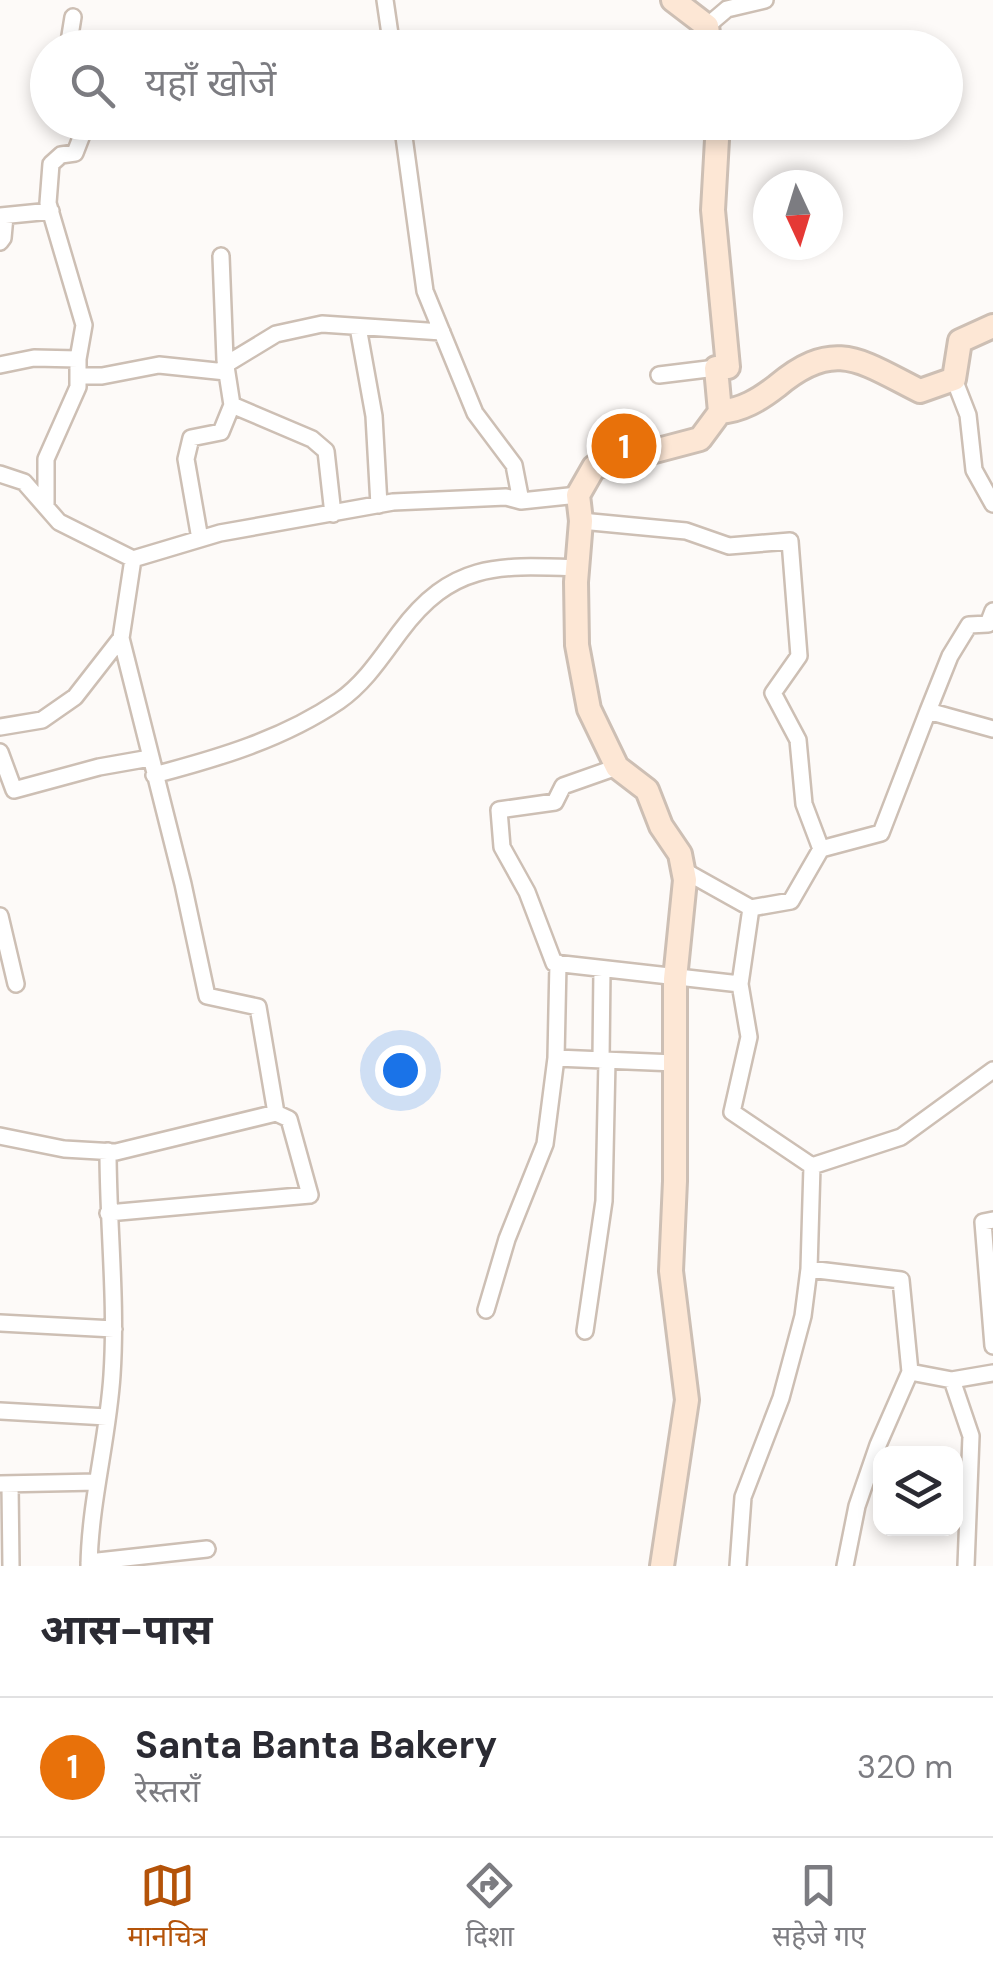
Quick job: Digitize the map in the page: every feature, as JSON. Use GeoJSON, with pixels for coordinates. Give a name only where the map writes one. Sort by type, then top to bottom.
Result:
{"type":"FeatureCollection","features":[{"type":"Feature","properties":{"kind":"street"},"geometry":{"type":"LineString","coordinates":[[385,0],[389,30]]}},
{"type":"Feature","properties":{"kind":"street"},"geometry":{"type":"LineString","coordinates":[[674,0],[702,30]]}},
{"type":"Feature","properties":{"kind":"street"},"geometry":{"type":"LineString","coordinates":[[713,30],[727,9],[765,0]]}},
{"type":"Feature","properties":{"kind":"street"},"geometry":{"type":"LineString","coordinates":[[71,30],[73,18]]}},
{"type":"Feature","properties":{"kind":"street"},"geometry":{"type":"LineString","coordinates":[[46,507],[46,458],[78,388],[84,325],[50,210],[51,164],[60,156],[76,153],[81,140]]}},
{"type":"Feature","properties":{"kind":"street"},"geometry":{"type":"LineString","coordinates":[[404,140],[425,291],[475,413],[514,465],[521,502]]}},
{"type":"Feature","properties":{"kind":"street"},"geometry":{"type":"LineString","coordinates":[[659,375],[728,367],[713,210],[717,140]]}},
{"type":"Feature","properties":{"kind":"street"},"geometry":{"type":"LineString","coordinates":[[0,242],[4,238],[3,216],[50,210]]}},
{"type":"Feature","properties":{"kind":"street"},"geometry":{"type":"LineString","coordinates":[[200,539],[186,459],[191,438],[221,432],[232,405],[226,368],[220,256]]}},
{"type":"Feature","properties":{"kind":"street"},"geometry":{"type":"LineString","coordinates":[[0,364],[34,358],[102,376],[159,365],[226,368],[276,334],[322,324],[442,332]]}},
{"type":"Feature","properties":{"kind":"street"},"geometry":{"type":"LineString","coordinates":[[993,326],[960,341],[954,379],[968,415],[974,470],[993,504]]}},
{"type":"Feature","properties":{"kind":"street"},"geometry":{"type":"LineString","coordinates":[[358,327],[374,416],[379,505]]}},
{"type":"Feature","properties":{"kind":"street"},"geometry":{"type":"LineString","coordinates":[[720,412],[737,411],[764,396],[789,375],[828,356],[860,361],[920,391],[954,379]]}},
{"type":"Feature","properties":{"kind":"street"},"geometry":{"type":"LineString","coordinates":[[662,1566],[687,1400],[670,1271],[675,1181],[674,979],[683,870],[680,854],[662,826],[647,790],[617,768],[588,710],[577,646],[582,521],[578,495],[594,467],[700,439],[720,412],[716,368]]}},
{"type":"Feature","properties":{"kind":"street"},"geometry":{"type":"LineString","coordinates":[[232,405],[312,440],[326,451],[333,514]]}},
{"type":"Feature","properties":{"kind":"street"},"geometry":{"type":"LineString","coordinates":[[0,474],[24,482],[59,522],[134,559],[200,539],[379,505],[506,497],[521,502],[578,495]]}},
{"type":"Feature","properties":{"kind":"street"},"geometry":{"type":"LineString","coordinates":[[582,521],[686,531],[729,546],[790,541],[799,656],[773,692],[798,740],[804,804],[821,848]]}},
{"type":"Feature","properties":{"kind":"street"},"geometry":{"type":"LineString","coordinates":[[134,559],[121,638],[207,996],[258,1007],[276,1114]]}},
{"type":"Feature","properties":{"kind":"street"},"geometry":{"type":"LineString","coordinates":[[154,775],[270,739],[341,700],[371,672],[410,618],[434,595],[472,571],[516,566],[578,568]]}},
{"type":"Feature","properties":{"kind":"street"},"geometry":{"type":"LineString","coordinates":[[683,870],[751,908],[791,900],[821,848],[882,834],[950,656],[969,625],[988,624],[993,611]]}},
{"type":"Feature","properties":{"kind":"street"},"geometry":{"type":"LineString","coordinates":[[0,726],[42,720],[75,697],[121,638]]}},
{"type":"Feature","properties":{"kind":"street"},"geometry":{"type":"LineString","coordinates":[[928,711],[993,729]]}},
{"type":"Feature","properties":{"kind":"street"},"geometry":{"type":"LineString","coordinates":[[0,752],[7,793],[98,767],[150,758]]}},
{"type":"Feature","properties":{"kind":"street"},"geometry":{"type":"LineString","coordinates":[[617,768],[563,786],[555,802],[499,810],[502,847],[528,892],[554,963],[740,984]]}},
{"type":"Feature","properties":{"kind":"street"},"geometry":{"type":"LineString","coordinates":[[751,908],[740,984],[749,1037],[732,1112],[812,1166]]}},
{"type":"Feature","properties":{"kind":"street"},"geometry":{"type":"LineString","coordinates":[[0,916],[16,984]]}},
{"type":"Feature","properties":{"kind":"street"},"geometry":{"type":"LineString","coordinates":[[486,1310],[507,1239],[546,1144],[556,1058],[558,964]]}},
{"type":"Feature","properties":{"kind":"street"},"geometry":{"type":"LineString","coordinates":[[586,1332],[604,1201],[602,969]]}},
{"type":"Feature","properties":{"kind":"street"},"geometry":{"type":"LineString","coordinates":[[556,1058],[675,1063]]}},
{"type":"Feature","properties":{"kind":"street"},"geometry":{"type":"LineString","coordinates":[[812,1166],[901,1137],[993,1070]]}},
{"type":"Feature","properties":{"kind":"street"},"geometry":{"type":"LineString","coordinates":[[0,1136],[64,1149],[108,1151],[276,1114],[289,1119],[310,1195],[108,1213]]}},
{"type":"Feature","properties":{"kind":"street"},"geometry":{"type":"LineString","coordinates":[[108,1151],[114,1329],[90,1564],[175,1560],[207,1549]]}},
{"type":"Feature","properties":{"kind":"street"},"geometry":{"type":"LineString","coordinates":[[738,1566],[743,1497],[781,1398],[802,1316],[809,1269],[812,1166]]}},
{"type":"Feature","properties":{"kind":"street"},"geometry":{"type":"LineString","coordinates":[[993,1220],[983,1222],[993,1346]]}},
{"type":"Feature","properties":{"kind":"street"},"geometry":{"type":"LineString","coordinates":[[809,1269],[901,1280],[910,1372],[872,1460],[846,1566]]}},
{"type":"Feature","properties":{"kind":"street"},"geometry":{"type":"LineString","coordinates":[[0,1324],[114,1329]]}},
{"type":"Feature","properties":{"kind":"street"},"geometry":{"type":"LineString","coordinates":[[910,1372],[952,1380],[993,1373]]}},
{"type":"Feature","properties":{"kind":"street"},"geometry":{"type":"LineString","coordinates":[[952,1380],[972,1436],[966,1566]]}},
{"type":"Feature","properties":{"kind":"street"},"geometry":{"type":"LineString","coordinates":[[0,1411],[107,1417]]}},
{"type":"Feature","properties":{"kind":"street"},"geometry":{"type":"LineString","coordinates":[[11,1566],[5,1485],[97,1482]]}},
{"type":"Feature","properties":{"kind":"place","name":"Santa Banta Bakery"},"geometry":{"type":"Point","coordinates":[624,446]}}]}
